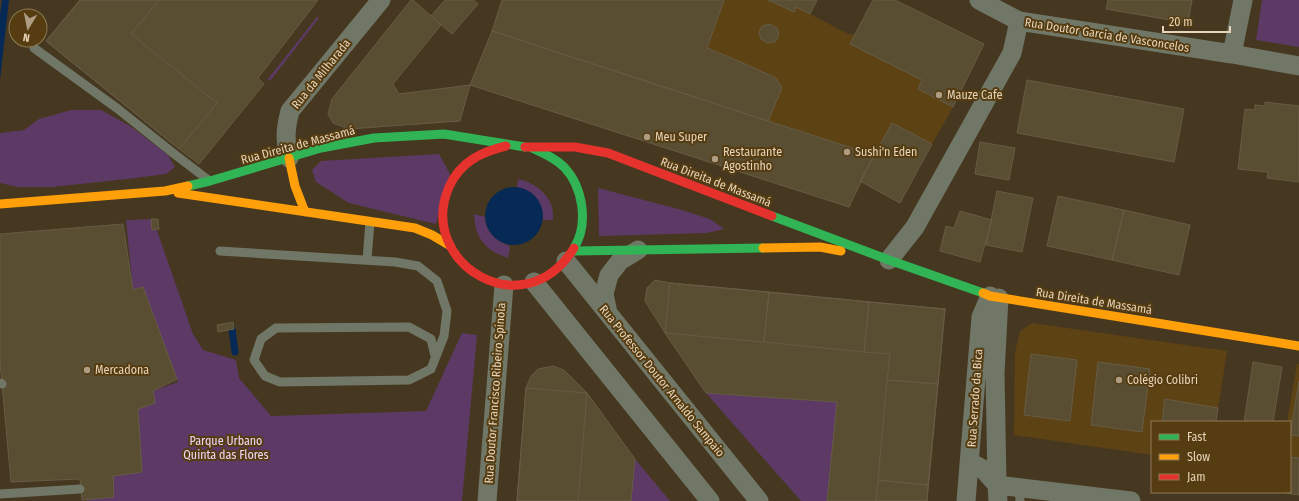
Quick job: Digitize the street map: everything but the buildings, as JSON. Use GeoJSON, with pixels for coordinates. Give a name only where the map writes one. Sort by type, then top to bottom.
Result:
{"type":"FeatureCollection","features":[{"type":"Feature","properties":{"kind":"main road","name":"Rua Direita de Massamá"},"geometry":{"type":"LineString","coordinates":[[4,204],[165,191],[210,181],[321,148],[374,138],[444,134],[531,148],[575,147],[608,153],[889,260],[994,297],[1299,346]]}},
{"type":"Feature","properties":{"kind":"main road","name":"Rua Direita de Massamá"},"geometry":{"type":"LineString","coordinates":[[510,145],[487,150],[468,162],[452,179],[444,200],[443,223],[449,245],[462,264],[481,278],[504,285],[519,285],[534,282],[551,274],[570,256],[581,231],[583,210],[578,189],[567,170],[550,156],[531,148]]}},
{"type":"Feature","properties":{"kind":"main road"},"geometry":{"type":"LineString","coordinates":[[289,158],[295,186],[305,212]]}},
{"type":"Feature","properties":{"kind":"main road","name":"Rua Direita de Massamá"},"geometry":{"type":"LineString","coordinates":[[165,191],[415,228],[432,234],[449,245]]}},
{"type":"Feature","properties":{"kind":"main road","name":"Rua Direita de Massamá"},"geometry":{"type":"LineString","coordinates":[[570,256],[638,250],[820,248],[889,260]]}},
{"type":"Feature","properties":{"kind":"street","name":"Rua da Milharada"},"geometry":{"type":"LineString","coordinates":[[289,158],[286,143],[286,127],[290,111],[381,0]]}},
{"type":"Feature","properties":{"kind":"street"},"geometry":{"type":"LineString","coordinates":[[979,0],[1019,21]]}},
{"type":"Feature","properties":{"kind":"street"},"geometry":{"type":"LineString","coordinates":[[1232,54],[1243,0]]}},
{"type":"Feature","properties":{"kind":"street","name":"Rua Doutor Garcia de Vasconcelos"},"geometry":{"type":"LineString","coordinates":[[889,260],[915,227],[1012,53],[1019,21],[1232,54],[1299,66]]}},
{"type":"Feature","properties":{"kind":"street"},"geometry":{"type":"LineString","coordinates":[[609,315],[604,294],[609,275],[620,261],[638,250]]}},
{"type":"Feature","properties":{"kind":"street","name":"Rua Professor Doutor Arnaldo Sampaio"},"geometry":{"type":"LineString","coordinates":[[570,256],[609,315],[759,501]]}},
{"type":"Feature","properties":{"kind":"street"},"geometry":{"type":"LineString","coordinates":[[534,282],[710,501]]}},
{"type":"Feature","properties":{"kind":"street","name":"Rua Doutor Francisco Ribeiro Spínola"},"geometry":{"type":"LineString","coordinates":[[487,501],[504,285]]}},
{"type":"Feature","properties":{"kind":"street","name":"Rua Serrado da Bica"},"geometry":{"type":"LineString","coordinates":[[966,501],[981,317],[994,297]]}},
{"type":"Feature","properties":{"kind":"street","name":"Rua Serrado da Bica"},"geometry":{"type":"LineString","coordinates":[[994,297],[997,493]]}},
{"type":"Feature","properties":{"kind":"street"},"geometry":{"type":"LineString","coordinates":[[970,462],[983,469],[997,493],[1131,501]]}},
{"type":"Feature","properties":{"kind":"lane"},"geometry":{"type":"LineString","coordinates":[[34,48],[118,109],[210,181]]}},
{"type":"Feature","properties":{"kind":"lane"},"geometry":{"type":"LineString","coordinates":[[0,211],[4,204]]}},
{"type":"Feature","properties":{"kind":"lane"},"geometry":{"type":"LineString","coordinates":[[367,260],[370,221]]}},
{"type":"Feature","properties":{"kind":"lane"},"geometry":{"type":"LineString","coordinates":[[220,251],[395,262],[418,266],[437,281],[446,311],[444,336],[431,369],[408,380],[280,382],[265,376],[254,360],[261,339],[276,328],[410,326],[431,339],[435,356]]}},
{"type":"Feature","properties":{"kind":"lane"},"geometry":{"type":"LineString","coordinates":[[0,494],[80,489]]}},
{"type":"Feature","properties":{"kind":"shaded area"},"geometry":{"type":"Polygon","coordinates":[[[502,0],[817,0],[810,14],[848,34],[855,35],[873,0],[895,0],[984,44],[953,107],[932,144],[895,200],[860,181],[855,194],[475,73],[492,31],[502,0]]]}},
{"type":"Feature","properties":{"kind":"shaded area","name":"Colégio Colibri"},"geometry":{"type":"Polygon","coordinates":[[[1032,323],[1227,351],[1216,421],[1151,421],[1151,455],[1014,435],[1015,353],[1020,331],[1032,323]]]}},
{"type":"Feature","properties":{"kind":"shaded area"},"geometry":{"type":"Polygon","coordinates":[[[1297,364],[1299,364],[1299,495],[1291,492],[1291,421],[1287,421],[1297,364]]]}},
{"type":"Feature","properties":{"kind":"green space"},"geometry":{"type":"Polygon","coordinates":[[[1262,0],[1299,0],[1299,47],[1256,40],[1262,0]]]}},
{"type":"Feature","properties":{"kind":"green space"},"geometry":{"type":"Polygon","coordinates":[[[317,17],[319,18],[270,81],[268,79],[317,17]]]}},
{"type":"Feature","properties":{"kind":"green space"},"geometry":{"type":"Polygon","coordinates":[[[71,110],[101,110],[130,126],[168,155],[175,167],[166,174],[52,187],[18,187],[0,183],[0,133],[24,130],[39,119],[71,110]]]}},
{"type":"Feature","properties":{"kind":"green space"},"geometry":{"type":"Polygon","coordinates":[[[439,154],[450,174],[436,224],[349,203],[316,182],[312,170],[321,161],[439,154]]]}},
{"type":"Feature","properties":{"kind":"green space"},"geometry":{"type":"Polygon","coordinates":[[[518,179],[534,185],[543,192],[552,207],[553,220],[543,220],[543,211],[526,190],[517,188],[518,179]]]}},
{"type":"Feature","properties":{"kind":"green space"},"geometry":{"type":"Polygon","coordinates":[[[598,188],[682,210],[710,219],[724,229],[707,233],[599,236],[598,188]]]}},
{"type":"Feature","properties":{"kind":"green space"},"geometry":{"type":"Polygon","coordinates":[[[474,214],[485,217],[486,224],[492,235],[510,247],[508,258],[493,251],[483,242],[476,230],[474,214]]]}},
{"type":"Feature","properties":{"kind":"green space","name":"Parque Urbano Quinta das Flores"},"geometry":{"type":"Polygon","coordinates":[[[153,219],[193,334],[203,350],[236,360],[239,378],[271,416],[426,411],[462,333],[477,335],[462,501],[87,501],[87,499],[113,476],[142,472],[138,409],[155,403],[153,391],[178,382],[143,287],[133,290],[126,220],[153,219]]]}},
{"type":"Feature","properties":{"kind":"green space"},"geometry":{"type":"Polygon","coordinates":[[[706,393],[837,402],[827,501],[801,501],[706,393]]]}},
{"type":"Feature","properties":{"kind":"green space"},"geometry":{"type":"Polygon","coordinates":[[[635,459],[670,501],[631,501],[635,459]]]}},
{"type":"Feature","properties":{"kind":"water"},"geometry":{"type":"Polygon","coordinates":[[[2,0],[9,0],[0,80],[0,14],[2,0]]]}},
{"type":"Feature","properties":{"kind":"water"},"geometry":{"type":"Polygon","coordinates":[[[514,187],[525,189],[538,200],[541,205],[543,216],[541,227],[530,240],[525,243],[514,245],[503,243],[490,232],[487,227],[485,216],[487,205],[498,192],[503,189],[514,187]]]}},
{"type":"Feature","properties":{"kind":"waterway"},"geometry":{"type":"LineString","coordinates":[[232,329],[235,352]]}},
{"type":"Feature","properties":{"kind":"traffic: fast"},"geometry":{"type":"LineString","coordinates":[[188,186],[210,181],[321,148],[374,138],[444,134],[525,147]]}},
{"type":"Feature","properties":{"kind":"traffic: fast"},"geometry":{"type":"LineString","coordinates":[[532,148],[557,161],[564,167],[576,185],[582,206],[582,217],[579,238],[574,248]]}},
{"type":"Feature","properties":{"kind":"traffic: fast"},"geometry":{"type":"LineString","coordinates":[[772,216],[889,260],[983,293]]}},
{"type":"Feature","properties":{"kind":"traffic: fast"},"geometry":{"type":"LineString","coordinates":[[574,251],[763,248]]}},
{"type":"Feature","properties":{"kind":"traffic: slow"},"geometry":{"type":"LineString","coordinates":[[289,158],[295,186],[305,212]]}},
{"type":"Feature","properties":{"kind":"traffic: slow"},"geometry":{"type":"LineString","coordinates":[[0,204],[165,191],[188,186]]}},
{"type":"Feature","properties":{"kind":"traffic: slow"},"geometry":{"type":"LineString","coordinates":[[178,193],[415,228],[432,235],[449,245]]}},
{"type":"Feature","properties":{"kind":"traffic: slow"},"geometry":{"type":"LineString","coordinates":[[763,248],[820,247],[841,251]]}},
{"type":"Feature","properties":{"kind":"traffic: slow"},"geometry":{"type":"LineString","coordinates":[[983,293],[990,296],[1299,346]]}},
{"type":"Feature","properties":{"kind":"traffic: jam"},"geometry":{"type":"LineString","coordinates":[[506,146],[488,151],[472,159],[459,171],[449,187],[443,215],[448,240],[461,261],[480,276],[504,284],[529,283],[553,272],[574,248]]}},
{"type":"Feature","properties":{"kind":"traffic: jam"},"geometry":{"type":"LineString","coordinates":[[525,147],[575,147],[608,153],[772,216]]}},
{"type":"Feature","properties":{"kind":"place","name":"Mauze Cafe"},"geometry":{"type":"Point","coordinates":[939,95]}},
{"type":"Feature","properties":{"kind":"place","name":"Meu Super"},"geometry":{"type":"Point","coordinates":[647,137]}},
{"type":"Feature","properties":{"kind":"place","name":"Sushi'n Eden"},"geometry":{"type":"Point","coordinates":[847,152]}},
{"type":"Feature","properties":{"kind":"place","name":"Restaurante Agostinho"},"geometry":{"type":"Point","coordinates":[715,159]}},
{"type":"Feature","properties":{"kind":"place","name":"Mercadona"},"geometry":{"type":"Point","coordinates":[87,370]}},
{"type":"Feature","properties":{"kind":"place","name":"Colégio Colibri"},"geometry":{"type":"Point","coordinates":[1119,380]}}]}
